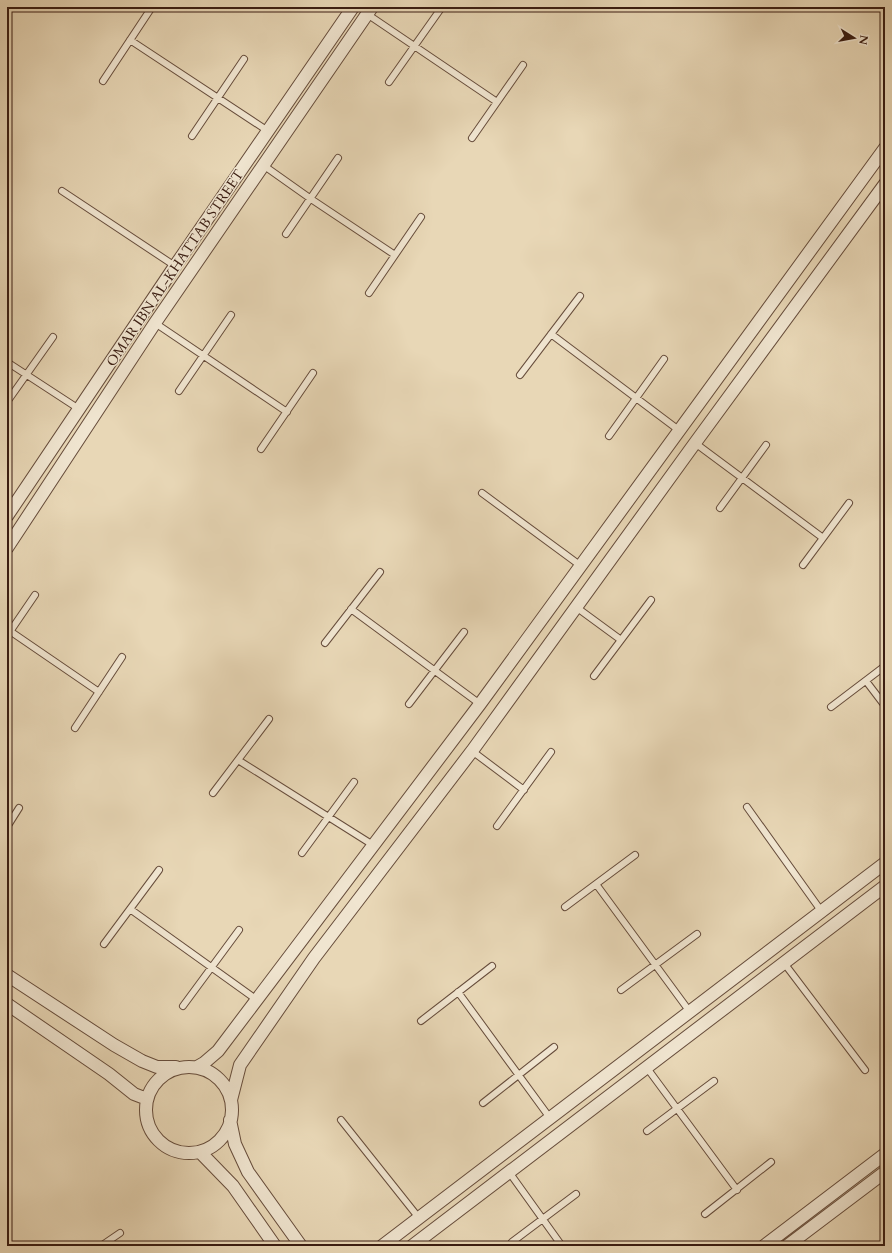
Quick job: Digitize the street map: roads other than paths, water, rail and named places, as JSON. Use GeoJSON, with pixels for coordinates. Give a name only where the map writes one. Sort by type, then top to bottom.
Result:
{"type":"FeatureCollection","features":[{"type":"Feature","properties":{"kind":"street","name":"OMAR IBN AL-KHATTAB STREET"},"geometry":{"type":"LineString","coordinates":[[7,516],[175,266],[353,7]]}},
{"type":"Feature","properties":{"kind":"street","name":"OMAR IBN AL-KHATTAB STREET"},"geometry":{"type":"LineString","coordinates":[[7,548],[155,323],[369,11]]}},
{"type":"Feature","properties":{"kind":"street"},"geometry":{"type":"LineString","coordinates":[[197,1067],[214,1056],[480,704],[885,148]]}},
{"type":"Feature","properties":{"kind":"street"},"geometry":{"type":"LineString","coordinates":[[301,1246],[248,1172],[237,1149],[230,1120],[231,1100],[240,1065],[314,958],[472,751],[885,184]]}},
{"type":"Feature","properties":{"kind":"street"},"geometry":{"type":"LineString","coordinates":[[382,1246],[885,863]]}},
{"type":"Feature","properties":{"kind":"street"},"geometry":{"type":"LineString","coordinates":[[412,1246],[885,886]]}},
{"type":"Feature","properties":{"kind":"street"},"geometry":{"type":"LineString","coordinates":[[299,945],[314,958]]}},
{"type":"Feature","properties":{"kind":"street"},"geometry":{"type":"LineString","coordinates":[[7,975],[114,1045],[142,1061],[157,1067],[197,1067],[207,1070],[222,1082],[228,1091],[231,1100]]}},
{"type":"Feature","properties":{"kind":"street"},"geometry":{"type":"LineString","coordinates":[[7,1004],[109,1074],[134,1094],[147,1099]]}},
{"type":"Feature","properties":{"kind":"street"},"geometry":{"type":"LineString","coordinates":[[177,1068],[167,1072],[158,1079],[151,1088],[147,1099],[145,1109],[147,1120],[150,1130],[156,1138],[173,1150],[183,1152],[200,1152],[213,1145],[221,1138],[230,1120]]}},
{"type":"Feature","properties":{"kind":"street"},"geometry":{"type":"LineString","coordinates":[[200,1152],[232,1186],[275,1246]]}},
{"type":"Feature","properties":{"kind":"street"},"geometry":{"type":"LineString","coordinates":[[764,1246],[885,1154]]}},
{"type":"Feature","properties":{"kind":"street"},"geometry":{"type":"LineString","coordinates":[[787,1246],[885,1172]]}},
{"type":"Feature","properties":{"kind":"street"},"geometry":{"type":"LineString","coordinates":[[449,1195],[460,1210]]}},
{"type":"Feature","properties":{"kind":"lane"},"geometry":{"type":"LineString","coordinates":[[103,80],[152,7]]}},
{"type":"Feature","properties":{"kind":"lane"},"geometry":{"type":"LineString","coordinates":[[388,82],[442,7]]}},
{"type":"Feature","properties":{"kind":"lane"},"geometry":{"type":"LineString","coordinates":[[369,11],[414,47],[497,102]]}},
{"type":"Feature","properties":{"kind":"lane"},"geometry":{"type":"LineString","coordinates":[[130,40],[268,131]]}},
{"type":"Feature","properties":{"kind":"lane"},"geometry":{"type":"LineString","coordinates":[[192,136],[244,59]]}},
{"type":"Feature","properties":{"kind":"lane"},"geometry":{"type":"LineString","coordinates":[[472,138],[523,65]]}},
{"type":"Feature","properties":{"kind":"lane"},"geometry":{"type":"LineString","coordinates":[[286,234],[338,158]]}},
{"type":"Feature","properties":{"kind":"lane"},"geometry":{"type":"LineString","coordinates":[[263,165],[310,199],[395,255]]}},
{"type":"Feature","properties":{"kind":"lane"},"geometry":{"type":"LineString","coordinates":[[62,191],[175,266]]}},
{"type":"Feature","properties":{"kind":"lane"},"geometry":{"type":"LineString","coordinates":[[369,293],[421,217]]}},
{"type":"Feature","properties":{"kind":"lane"},"geometry":{"type":"LineString","coordinates":[[520,375],[580,296]]}},
{"type":"Feature","properties":{"kind":"lane"},"geometry":{"type":"LineString","coordinates":[[179,391],[231,315]]}},
{"type":"Feature","properties":{"kind":"lane"},"geometry":{"type":"LineString","coordinates":[[155,323],[287,412]]}},
{"type":"Feature","properties":{"kind":"lane"},"geometry":{"type":"LineString","coordinates":[[551,334],[680,431]]}},
{"type":"Feature","properties":{"kind":"lane"},"geometry":{"type":"LineString","coordinates":[[7,402],[53,337]]}},
{"type":"Feature","properties":{"kind":"lane"},"geometry":{"type":"LineString","coordinates":[[609,436],[664,358]]}},
{"type":"Feature","properties":{"kind":"lane"},"geometry":{"type":"LineString","coordinates":[[7,362],[79,409]]}},
{"type":"Feature","properties":{"kind":"lane"},"geometry":{"type":"LineString","coordinates":[[261,449],[313,373]]}},
{"type":"Feature","properties":{"kind":"lane"},"geometry":{"type":"LineString","coordinates":[[695,443],[823,538]]}},
{"type":"Feature","properties":{"kind":"lane"},"geometry":{"type":"LineString","coordinates":[[720,508],[766,444]]}},
{"type":"Feature","properties":{"kind":"lane"},"geometry":{"type":"LineString","coordinates":[[482,493],[582,566]]}},
{"type":"Feature","properties":{"kind":"lane"},"geometry":{"type":"LineString","coordinates":[[803,565],[849,503]]}},
{"type":"Feature","properties":{"kind":"lane"},"geometry":{"type":"LineString","coordinates":[[325,643],[380,572]]}},
{"type":"Feature","properties":{"kind":"lane"},"geometry":{"type":"LineString","coordinates":[[35,595],[8,632],[99,692]]}},
{"type":"Feature","properties":{"kind":"lane"},"geometry":{"type":"LineString","coordinates":[[594,676],[651,600]]}},
{"type":"Feature","properties":{"kind":"lane"},"geometry":{"type":"LineString","coordinates":[[576,607],[621,640]]}},
{"type":"Feature","properties":{"kind":"lane"},"geometry":{"type":"LineString","coordinates":[[351,609],[480,704]]}},
{"type":"Feature","properties":{"kind":"lane"},"geometry":{"type":"LineString","coordinates":[[409,704],[464,632]]}},
{"type":"Feature","properties":{"kind":"lane"},"geometry":{"type":"LineString","coordinates":[[75,728],[122,657]]}},
{"type":"Feature","properties":{"kind":"lane"},"geometry":{"type":"LineString","coordinates":[[831,707],[885,666]]}},
{"type":"Feature","properties":{"kind":"lane"},"geometry":{"type":"LineString","coordinates":[[866,680],[885,706]]}},
{"type":"Feature","properties":{"kind":"lane"},"geometry":{"type":"LineString","coordinates":[[212,794],[269,719]]}},
{"type":"Feature","properties":{"kind":"lane"},"geometry":{"type":"LineString","coordinates":[[472,751],[524,790]]}},
{"type":"Feature","properties":{"kind":"lane"},"geometry":{"type":"LineString","coordinates":[[497,826],[551,752]]}},
{"type":"Feature","properties":{"kind":"lane"},"geometry":{"type":"LineString","coordinates":[[238,760],[373,845]]}},
{"type":"Feature","properties":{"kind":"lane"},"geometry":{"type":"LineString","coordinates":[[302,853],[354,782]]}},
{"type":"Feature","properties":{"kind":"lane"},"geometry":{"type":"LineString","coordinates":[[747,807],[822,912]]}},
{"type":"Feature","properties":{"kind":"lane"},"geometry":{"type":"LineString","coordinates":[[7,827],[20,808]]}},
{"type":"Feature","properties":{"kind":"lane"},"geometry":{"type":"LineString","coordinates":[[565,907],[634,856]]}},
{"type":"Feature","properties":{"kind":"lane"},"geometry":{"type":"LineString","coordinates":[[104,944],[159,870]]}},
{"type":"Feature","properties":{"kind":"lane"},"geometry":{"type":"LineString","coordinates":[[596,884],[690,1012]]}},
{"type":"Feature","properties":{"kind":"lane"},"geometry":{"type":"LineString","coordinates":[[130,909],[257,1000]]}},
{"type":"Feature","properties":{"kind":"lane"},"geometry":{"type":"LineString","coordinates":[[183,1006],[239,930]]}},
{"type":"Feature","properties":{"kind":"lane"},"geometry":{"type":"LineString","coordinates":[[621,990],[697,934]]}},
{"type":"Feature","properties":{"kind":"lane"},"geometry":{"type":"LineString","coordinates":[[784,963],[865,1070]]}},
{"type":"Feature","properties":{"kind":"lane"},"geometry":{"type":"LineString","coordinates":[[421,1021],[492,966]]}},
{"type":"Feature","properties":{"kind":"lane"},"geometry":{"type":"LineString","coordinates":[[458,992],[550,1118]]}},
{"type":"Feature","properties":{"kind":"lane"},"geometry":{"type":"LineString","coordinates":[[483,1102],[554,1048]]}},
{"type":"Feature","properties":{"kind":"lane"},"geometry":{"type":"LineString","coordinates":[[647,1068],[737,1190]]}},
{"type":"Feature","properties":{"kind":"lane"},"geometry":{"type":"LineString","coordinates":[[647,1131],[714,1081]]}},
{"type":"Feature","properties":{"kind":"lane"},"geometry":{"type":"LineString","coordinates":[[341,1120],[418,1218]]}},
{"type":"Feature","properties":{"kind":"lane"},"geometry":{"type":"LineString","coordinates":[[705,1214],[772,1162]]}},
{"type":"Feature","properties":{"kind":"lane"},"geometry":{"type":"LineString","coordinates":[[509,1172],[562,1246]]}},
{"type":"Feature","properties":{"kind":"lane"},"geometry":{"type":"LineString","coordinates":[[512,1242],[576,1194]]}},
{"type":"Feature","properties":{"kind":"lane"},"geometry":{"type":"LineString","coordinates":[[101,1246],[120,1233]]}}]}
